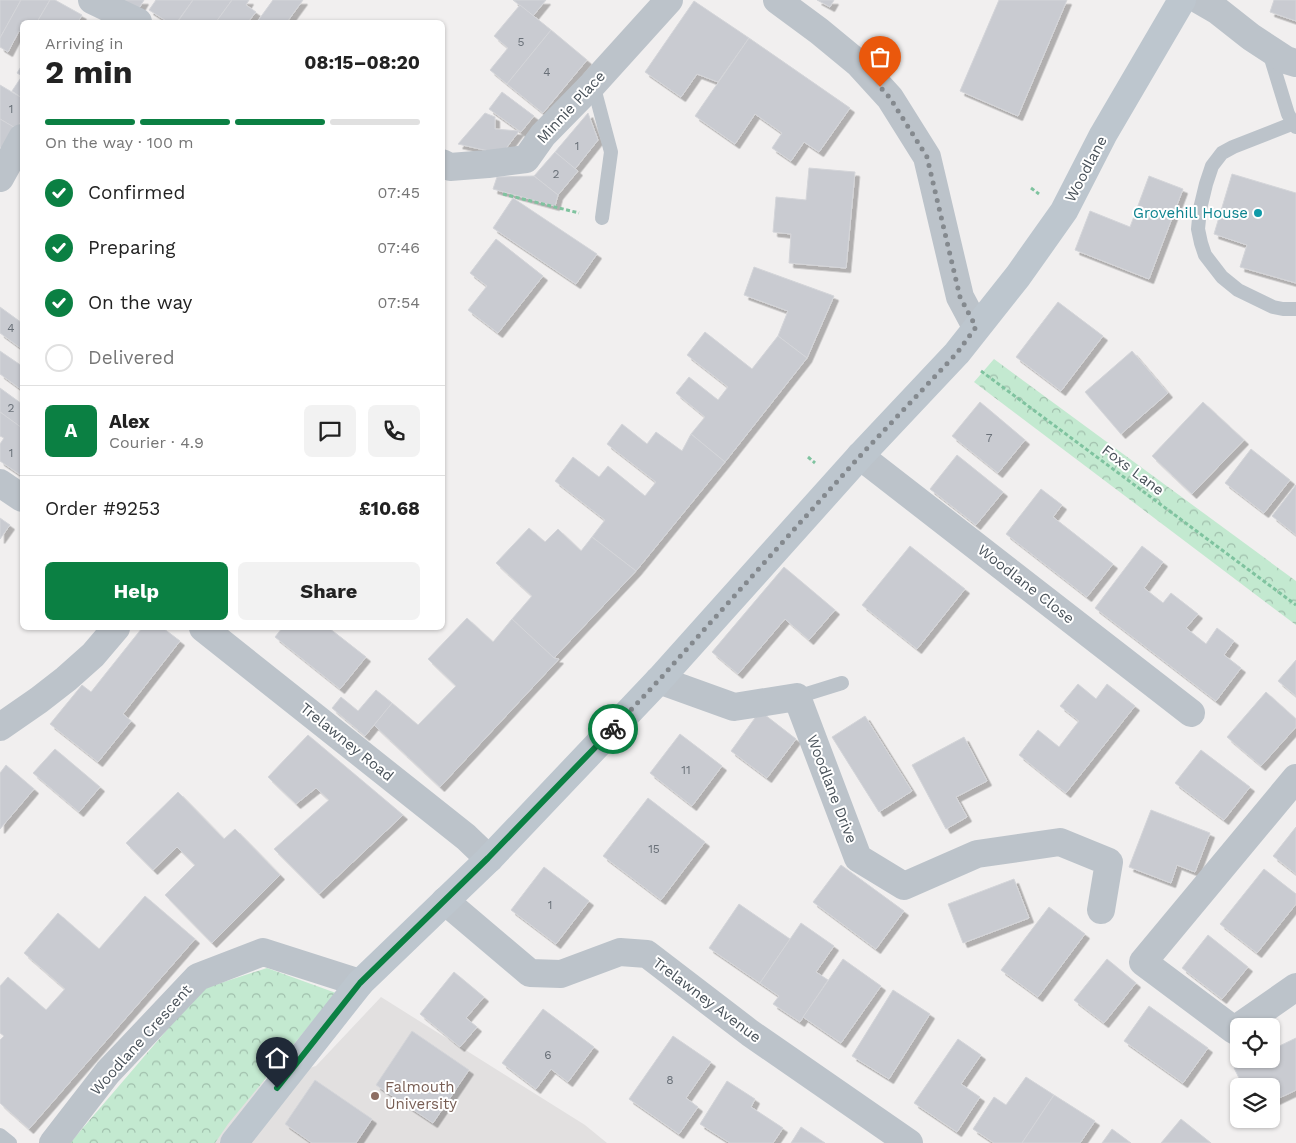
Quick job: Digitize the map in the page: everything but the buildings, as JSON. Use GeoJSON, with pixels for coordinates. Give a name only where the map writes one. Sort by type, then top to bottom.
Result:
{"type":"FeatureCollection","features":[{"type":"Feature","properties":{"kind":"street","name":"Minnie Place"},"geometry":{"type":"LineString","coordinates":[[445,169],[526,159],[543,135],[593,84],[669,0]]}},
{"type":"Feature","properties":{"kind":"street"},"geometry":{"type":"LineString","coordinates":[[777,0],[859,64],[890,98],[927,157],[960,297],[976,327]]}},
{"type":"Feature","properties":{"kind":"street","name":"Woodlane"},"geometry":{"type":"LineString","coordinates":[[234,1143],[360,983],[488,858],[659,680],[860,456],[957,353],[1018,276],[1064,210],[1104,135],[1182,0]]}},
{"type":"Feature","properties":{"kind":"street"},"geometry":{"type":"LineString","coordinates":[[1199,0],[1218,11],[1251,37],[1286,60],[1296,63]]}},
{"type":"Feature","properties":{"kind":"street"},"geometry":{"type":"LineString","coordinates":[[93,9],[131,20]]}},
{"type":"Feature","properties":{"kind":"street"},"geometry":{"type":"LineString","coordinates":[[0,178],[20,142]]}},
{"type":"Feature","properties":{"kind":"street","name":"Woodlane Close"},"geometry":{"type":"LineString","coordinates":[[860,456],[1191,713]]}},
{"type":"Feature","properties":{"kind":"street"},"geometry":{"type":"LineString","coordinates":[[0,482],[20,497]]}},
{"type":"Feature","properties":{"kind":"street"},"geometry":{"type":"LineString","coordinates":[[0,727],[66,679],[93,655],[114,630]]}},
{"type":"Feature","properties":{"kind":"street","name":"Trelawney Road"},"geometry":{"type":"LineString","coordinates":[[206,630],[466,836],[488,858]]}},
{"type":"Feature","properties":{"kind":"street"},"geometry":{"type":"LineString","coordinates":[[659,680],[734,707],[797,697]]}},
{"type":"Feature","properties":{"kind":"street","name":"Woodlane Drive"},"geometry":{"type":"LineString","coordinates":[[797,697],[858,858],[904,886],[978,854],[1060,842],[1110,862],[1102,910]]}},
{"type":"Feature","properties":{"kind":"street"},"geometry":{"type":"LineString","coordinates":[[1230,1027],[1143,962],[1296,778]]}},
{"type":"Feature","properties":{"kind":"street","name":"Trelawney Avenue"},"geometry":{"type":"LineString","coordinates":[[445,901],[530,973],[561,974],[620,952],[647,954],[750,1033],[909,1143]]}},
{"type":"Feature","properties":{"kind":"street","name":"Woodlane Crescent"},"geometry":{"type":"LineString","coordinates":[[53,1143],[108,1072],[198,977],[264,952],[360,983]]}},
{"type":"Feature","properties":{"kind":"street"},"geometry":{"type":"LineString","coordinates":[[1252,1018],[1296,987]]}},
{"type":"Feature","properties":{"kind":"lane"},"geometry":{"type":"LineString","coordinates":[[1268,48],[1282,98],[1288,114],[1295,125],[1233,147],[1222,153],[1212,166],[1206,184],[1198,228],[1205,255],[1222,277],[1238,290],[1273,307],[1296,310]]}},
{"type":"Feature","properties":{"kind":"lane"},"geometry":{"type":"LineString","coordinates":[[593,84],[611,152],[602,218]]}},
{"type":"Feature","properties":{"kind":"lane"},"geometry":{"type":"LineString","coordinates":[[797,697],[842,683]]}},
{"type":"Feature","properties":{"kind":"lane"},"geometry":{"type":"LineString","coordinates":[[0,1135],[10,1143]]}},
{"type":"Feature","properties":{"kind":"path"},"geometry":{"type":"LineString","coordinates":[[495,192],[602,218]]}},
{"type":"Feature","properties":{"kind":"path","name":"Foxs Lane"},"geometry":{"type":"LineString","coordinates":[[957,353],[1296,605]]}},
{"type":"Feature","properties":{"kind":"shaded area","name":"Falmouth University"},"geometry":{"type":"Polygon","coordinates":[[[381,997],[585,1125],[607,1143],[46,1143],[316,1066],[381,997]]]}},
{"type":"Feature","properties":{"kind":"green space"},"geometry":{"type":"Polygon","coordinates":[[[994,359],[1296,581],[1296,625],[974,382],[994,359]]]}},
{"type":"Feature","properties":{"kind":"green space"},"geometry":{"type":"Polygon","coordinates":[[[267,968],[336,993],[228,1124],[215,1143],[70,1143],[202,989],[267,968]]]}},
{"type":"Feature","properties":{"kind":"way so far"},"geometry":{"type":"LineString","coordinates":[[613,729],[860,456],[957,353],[976,327],[960,297],[927,157],[890,98],[880,87]]}},
{"type":"Feature","properties":{"kind":"place","name":"Grovehill House"},"geometry":{"type":"Point","coordinates":[1258,213]}},
{"type":"Feature","properties":{"kind":"place","name":"Falmouth University"},"geometry":{"type":"Point","coordinates":[375,1096]}},
{"type":"Feature","properties":{"kind":"route"},"geometry":{"type":"LineString","coordinates":[[277,1088],[360,983],[488,858],[613,729]]}}]}
